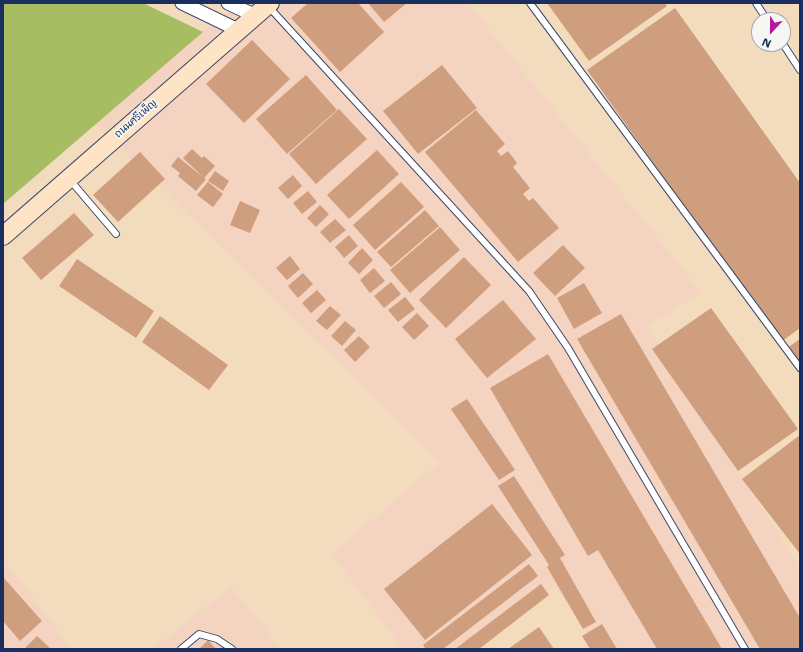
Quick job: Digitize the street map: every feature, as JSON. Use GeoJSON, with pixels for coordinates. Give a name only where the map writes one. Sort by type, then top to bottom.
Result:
{"type":"FeatureCollection","features":[{"type":"Feature","properties":{"kind":"main road","name":"ถนนศรีเพ็ญ"},"geometry":{"type":"LineString","coordinates":[[3,236],[264,8]]}},
{"type":"Feature","properties":{"kind":"street"},"geometry":{"type":"LineString","coordinates":[[182,3],[238,30]]}},
{"type":"Feature","properties":{"kind":"street"},"geometry":{"type":"LineString","coordinates":[[228,3],[264,8]]}},
{"type":"Feature","properties":{"kind":"lane"},"geometry":{"type":"LineString","coordinates":[[530,3],[800,368]]}},
{"type":"Feature","properties":{"kind":"lane"},"geometry":{"type":"LineString","coordinates":[[756,3],[762,12]]}},
{"type":"Feature","properties":{"kind":"lane"},"geometry":{"type":"LineString","coordinates":[[264,8],[528,291],[568,348],[745,649]]}},
{"type":"Feature","properties":{"kind":"lane"},"geometry":{"type":"LineString","coordinates":[[788,52],[800,70]]}},
{"type":"Feature","properties":{"kind":"lane"},"geometry":{"type":"LineString","coordinates":[[68,178],[116,234]]}},
{"type":"Feature","properties":{"kind":"lane"},"geometry":{"type":"LineString","coordinates":[[181,649],[199,634],[217,638],[232,649]]}},
{"type":"Feature","properties":{"kind":"shaded area"},"geometry":{"type":"Polygon","coordinates":[[[239,3],[468,3],[701,292],[647,327],[800,568],[800,649],[599,649],[555,586],[475,649],[403,649],[332,554],[440,462],[91,120],[239,3]]]}},
{"type":"Feature","properties":{"kind":"shaded area"},"geometry":{"type":"Polygon","coordinates":[[[3,558],[72,649],[3,649],[3,558]]]}},
{"type":"Feature","properties":{"kind":"shaded area"},"geometry":{"type":"Polygon","coordinates":[[[231,587],[282,649],[152,649],[231,587]]]}},
{"type":"Feature","properties":{"kind":"green space"},"geometry":{"type":"Polygon","coordinates":[[[3,3],[143,3],[203,32],[3,204],[3,3]]]}},
{"type":"Feature","properties":{"kind":"building"},"geometry":{"type":"Polygon","coordinates":[[[308,3],[358,3],[384,32],[340,72],[291,18],[308,3]]]}},
{"type":"Feature","properties":{"kind":"building"},"geometry":{"type":"Polygon","coordinates":[[[368,3],[407,3],[384,22],[368,3]]]}},
{"type":"Feature","properties":{"kind":"building"},"geometry":{"type":"Polygon","coordinates":[[[547,3],[665,3],[667,6],[589,61],[547,3]]]}},
{"type":"Feature","properties":{"kind":"building"},"geometry":{"type":"Polygon","coordinates":[[[675,8],[800,183],[800,328],[781,342],[587,70],[675,8]]]}},
{"type":"Feature","properties":{"kind":"building"},"geometry":{"type":"Polygon","coordinates":[[[252,40],[290,79],[244,123],[206,84],[252,40]]]}},
{"type":"Feature","properties":{"kind":"building"},"geometry":{"type":"Polygon","coordinates":[[[442,65],[477,108],[418,154],[383,111],[442,65]]]}},
{"type":"Feature","properties":{"kind":"building"},"geometry":{"type":"Polygon","coordinates":[[[306,75],[337,110],[287,154],[256,119],[306,75]]]}},
{"type":"Feature","properties":{"kind":"building"},"geometry":{"type":"Polygon","coordinates":[[[339,109],[367,139],[316,184],[289,154],[339,109]]]}},
{"type":"Feature","properties":{"kind":"building"},"geometry":{"type":"Polygon","coordinates":[[[476,110],[505,144],[497,151],[501,156],[508,151],[517,163],[513,167],[530,188],[523,194],[529,201],[533,198],[559,228],[518,262],[425,152],[476,110]]]}},
{"type":"Feature","properties":{"kind":"building"},"geometry":{"type":"Polygon","coordinates":[[[192,149],[202,158],[204,156],[215,166],[204,178],[206,179],[196,191],[178,176],[180,173],[171,166],[178,157],[203,177],[183,158],[192,149]]]}},
{"type":"Feature","properties":{"kind":"building"},"geometry":{"type":"Polygon","coordinates":[[[377,150],[399,174],[349,219],[327,195],[377,150]]]}},
{"type":"Feature","properties":{"kind":"building"},"geometry":{"type":"Polygon","coordinates":[[[140,152],[165,179],[118,222],[93,195],[140,152]]]}},
{"type":"Feature","properties":{"kind":"building"},"geometry":{"type":"Polygon","coordinates":[[[215,171],[229,181],[223,191],[208,181],[215,171]]]}},
{"type":"Feature","properties":{"kind":"building"},"geometry":{"type":"Polygon","coordinates":[[[293,175],[302,186],[288,199],[278,188],[293,175]]]}},
{"type":"Feature","properties":{"kind":"building"},"geometry":{"type":"Polygon","coordinates":[[[208,182],[223,194],[213,207],[197,195],[208,182]]]}},
{"type":"Feature","properties":{"kind":"building"},"geometry":{"type":"Polygon","coordinates":[[[401,182],[424,207],[375,250],[353,225],[401,182]]]}},
{"type":"Feature","properties":{"kind":"building"},"geometry":{"type":"Polygon","coordinates":[[[308,191],[317,202],[302,214],[293,203],[308,191]]]}},
{"type":"Feature","properties":{"kind":"building"},"geometry":{"type":"Polygon","coordinates":[[[240,201],[260,210],[250,233],[230,225],[240,201]]]}},
{"type":"Feature","properties":{"kind":"building"},"geometry":{"type":"Polygon","coordinates":[[[320,205],[329,214],[316,227],[307,218],[320,205]]]}},
{"type":"Feature","properties":{"kind":"building"},"geometry":{"type":"Polygon","coordinates":[[[425,210],[439,226],[391,267],[377,252],[425,210]]]}},
{"type":"Feature","properties":{"kind":"building"},"geometry":{"type":"Polygon","coordinates":[[[74,213],[94,235],[41,280],[22,258],[74,213]]]}},
{"type":"Feature","properties":{"kind":"building"},"geometry":{"type":"Polygon","coordinates":[[[335,219],[346,230],[330,243],[320,232],[335,219]]]}},
{"type":"Feature","properties":{"kind":"building"},"geometry":{"type":"Polygon","coordinates":[[[440,227],[460,250],[410,293],[390,270],[440,227]]]}},
{"type":"Feature","properties":{"kind":"building"},"geometry":{"type":"Polygon","coordinates":[[[349,235],[358,246],[344,258],[335,247],[349,235]]]}},
{"type":"Feature","properties":{"kind":"building"},"geometry":{"type":"Polygon","coordinates":[[[563,245],[585,268],[555,296],[533,273],[563,245]]]}},
{"type":"Feature","properties":{"kind":"building"},"geometry":{"type":"Polygon","coordinates":[[[362,248],[373,260],[359,274],[348,263],[362,248]]]}},
{"type":"Feature","properties":{"kind":"building"},"geometry":{"type":"Polygon","coordinates":[[[290,256],[300,269],[287,280],[276,268],[290,256]]]}},
{"type":"Feature","properties":{"kind":"building"},"geometry":{"type":"Polygon","coordinates":[[[464,257],[491,285],[446,328],[419,300],[464,257]]]}},
{"type":"Feature","properties":{"kind":"building"},"geometry":{"type":"Polygon","coordinates":[[[77,259],[154,311],[136,338],[59,286],[77,259]]]}},
{"type":"Feature","properties":{"kind":"building"},"geometry":{"type":"Polygon","coordinates":[[[374,268],[385,281],[370,293],[360,280],[374,268]]]}},
{"type":"Feature","properties":{"kind":"building"},"geometry":{"type":"Polygon","coordinates":[[[303,273],[313,284],[298,298],[288,286],[303,273]]]}},
{"type":"Feature","properties":{"kind":"building"},"geometry":{"type":"Polygon","coordinates":[[[391,282],[401,294],[384,308],[374,296],[391,282]]]}},
{"type":"Feature","properties":{"kind":"building"},"geometry":{"type":"Polygon","coordinates":[[[584,283],[602,313],[574,329],[557,298],[584,283]]]}},
{"type":"Feature","properties":{"kind":"building"},"geometry":{"type":"Polygon","coordinates":[[[317,290],[326,300],[311,313],[302,303],[317,290]]]}},
{"type":"Feature","properties":{"kind":"building"},"geometry":{"type":"Polygon","coordinates":[[[405,297],[415,309],[398,322],[388,310],[405,297]]]}},
{"type":"Feature","properties":{"kind":"building"},"geometry":{"type":"Polygon","coordinates":[[[503,300],[536,339],[487,378],[455,339],[503,300]]]}},
{"type":"Feature","properties":{"kind":"building"},"geometry":{"type":"Polygon","coordinates":[[[330,306],[341,315],[327,330],[316,321],[330,306]]]}},
{"type":"Feature","properties":{"kind":"building"},"geometry":{"type":"Polygon","coordinates":[[[711,308],[798,429],[738,471],[652,349],[711,308]]]}},
{"type":"Feature","properties":{"kind":"building"},"geometry":{"type":"Polygon","coordinates":[[[417,313],[429,326],[414,340],[402,327],[417,313]]]}},
{"type":"Feature","properties":{"kind":"building"},"geometry":{"type":"Polygon","coordinates":[[[621,314],[800,618],[800,649],[760,649],[577,339],[621,314]]]}},
{"type":"Feature","properties":{"kind":"building"},"geometry":{"type":"Polygon","coordinates":[[[160,316],[228,365],[209,390],[142,342],[160,316]]]}},
{"type":"Feature","properties":{"kind":"building"},"geometry":{"type":"Polygon","coordinates":[[[345,321],[356,330],[342,346],[331,336],[345,321]]]}},
{"type":"Feature","properties":{"kind":"building"},"geometry":{"type":"Polygon","coordinates":[[[359,336],[370,347],[355,362],[344,350],[359,336]]]}},
{"type":"Feature","properties":{"kind":"building"},"geometry":{"type":"Polygon","coordinates":[[[800,339],[800,366],[787,348],[800,339]]]}},
{"type":"Feature","properties":{"kind":"building"},"geometry":{"type":"Polygon","coordinates":[[[548,354],[722,649],[657,649],[598,550],[588,556],[490,388],[548,354]]]}},
{"type":"Feature","properties":{"kind":"building"},"geometry":{"type":"Polygon","coordinates":[[[467,399],[515,470],[499,480],[451,409],[467,399]]]}},
{"type":"Feature","properties":{"kind":"building"},"geometry":{"type":"Polygon","coordinates":[[[800,435],[800,554],[742,479],[800,435]]]}},
{"type":"Feature","properties":{"kind":"building"},"geometry":{"type":"Polygon","coordinates":[[[514,476],[565,555],[560,558],[596,622],[583,629],[547,567],[549,565],[498,486],[514,476]]]}},
{"type":"Feature","properties":{"kind":"building"},"geometry":{"type":"Polygon","coordinates":[[[492,504],[532,555],[425,640],[384,589],[492,504]]]}},
{"type":"Feature","properties":{"kind":"building"},"geometry":{"type":"Polygon","coordinates":[[[529,564],[538,576],[443,649],[426,649],[423,645],[529,564]]]}},
{"type":"Feature","properties":{"kind":"building"},"geometry":{"type":"Polygon","coordinates":[[[3,577],[42,621],[20,641],[3,621],[3,577]]]}},
{"type":"Feature","properties":{"kind":"building"},"geometry":{"type":"Polygon","coordinates":[[[541,584],[549,595],[479,649],[455,649],[541,584]]]}},
{"type":"Feature","properties":{"kind":"building"},"geometry":{"type":"Polygon","coordinates":[[[602,624],[617,649],[590,649],[582,636],[602,624]]]}},
{"type":"Feature","properties":{"kind":"building"},"geometry":{"type":"Polygon","coordinates":[[[539,627],[554,649],[508,649],[539,627]]]}},
{"type":"Feature","properties":{"kind":"building"},"geometry":{"type":"Polygon","coordinates":[[[37,636],[51,649],[24,649],[37,636]]]}},
{"type":"Feature","properties":{"kind":"building"},"geometry":{"type":"Polygon","coordinates":[[[208,640],[216,649],[199,649],[208,640]]]}}]}
